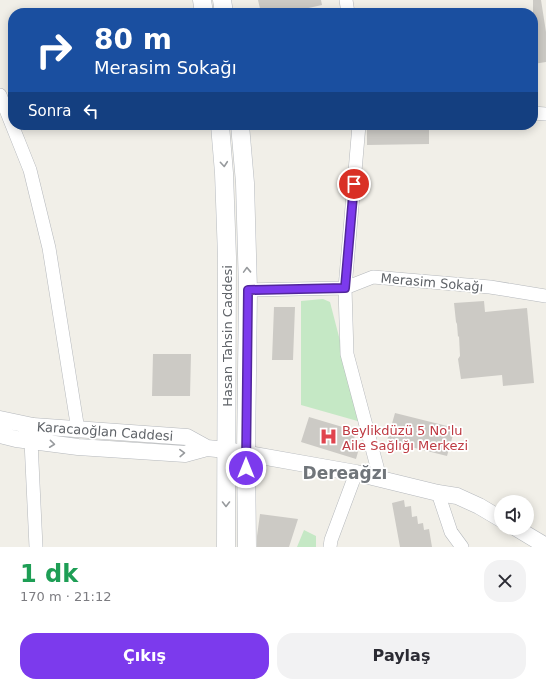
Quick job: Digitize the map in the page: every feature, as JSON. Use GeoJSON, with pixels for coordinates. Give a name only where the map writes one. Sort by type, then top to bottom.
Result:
{"type":"FeatureCollection","features":[{"type":"Feature","properties":{"kind":"main road","name":"Hasan Tahsin Caddesi"},"geometry":{"type":"LineString","coordinates":[[220,130],[224,173],[227,258],[226,547]]}},
{"type":"Feature","properties":{"kind":"main road","name":"Hasan Tahsin Caddesi"},"geometry":{"type":"LineString","coordinates":[[241,130],[248,290],[246,454],[247,547]]}},
{"type":"Feature","properties":{"kind":"street"},"geometry":{"type":"LineString","coordinates":[[0,95],[8,115]]}},
{"type":"Feature","properties":{"kind":"street"},"geometry":{"type":"LineString","coordinates":[[14,130],[30,170],[49,248],[78,430]]}},
{"type":"Feature","properties":{"kind":"street"},"geometry":{"type":"LineString","coordinates":[[359,130],[345,288],[347,354],[380,478]]}},
{"type":"Feature","properties":{"kind":"street","name":"Merasim Sokağı"},"geometry":{"type":"LineString","coordinates":[[248,290],[345,288],[374,277],[490,287],[546,296]]}},
{"type":"Feature","properties":{"kind":"street","name":"Karacaoğlan Caddesi"},"geometry":{"type":"LineString","coordinates":[[0,419],[31,434],[78,447],[184,454],[207,448],[356,473],[438,493],[457,496],[494,515]]}},
{"type":"Feature","properties":{"kind":"street","name":"Karacaoğlan Caddesi"},"geometry":{"type":"LineString","coordinates":[[0,435],[16,439],[31,434],[78,430],[187,437],[207,448]]}},
{"type":"Feature","properties":{"kind":"street"},"geometry":{"type":"LineString","coordinates":[[31,434],[36,547]]}},
{"type":"Feature","properties":{"kind":"street"},"geometry":{"type":"LineString","coordinates":[[330,547],[356,473]]}},
{"type":"Feature","properties":{"kind":"street"},"geometry":{"type":"LineString","coordinates":[[438,493],[451,532],[462,547]]}},
{"type":"Feature","properties":{"kind":"street"},"geometry":{"type":"LineString","coordinates":[[528,535],[546,546]]}},
{"type":"Feature","properties":{"kind":"green space"},"geometry":{"type":"Polygon","coordinates":[[[323,299],[330,302],[361,422],[301,405],[301,301],[323,299]]]}},
{"type":"Feature","properties":{"kind":"green space"},"geometry":{"type":"Polygon","coordinates":[[[304,530],[316,536],[316,547],[297,547],[304,530]]]}},
{"type":"Feature","properties":{"kind":"building"},"geometry":{"type":"Polygon","coordinates":[[[258,0],[321,0],[322,5],[308,8],[260,8],[258,0]]]}},
{"type":"Feature","properties":{"kind":"building"},"geometry":{"type":"Polygon","coordinates":[[[533,0],[541,0],[546,32],[546,62],[538,63],[538,8],[533,8],[533,0]]]}},
{"type":"Feature","properties":{"kind":"building"},"geometry":{"type":"Polygon","coordinates":[[[367,130],[429,130],[429,144],[367,145],[367,130]]]}},
{"type":"Feature","properties":{"kind":"building"},"geometry":{"type":"Polygon","coordinates":[[[484,301],[485,312],[527,308],[534,383],[503,386],[502,375],[461,379],[458,359],[460,356],[459,336],[458,337],[454,303],[484,301]]]}},
{"type":"Feature","properties":{"kind":"building"},"geometry":{"type":"Polygon","coordinates":[[[274,307],[295,307],[293,360],[272,360],[274,307]]]}},
{"type":"Feature","properties":{"kind":"building"},"geometry":{"type":"Polygon","coordinates":[[[153,354],[191,354],[190,396],[152,396],[153,354]]]}},
{"type":"Feature","properties":{"kind":"building"},"geometry":{"type":"Polygon","coordinates":[[[395,413],[455,428],[447,456],[387,441],[395,413]]]}},
{"type":"Feature","properties":{"kind":"building","name":"Beylikdüzü 5 No'lu Aile Sağlığı Merkezi"},"geometry":{"type":"Polygon","coordinates":[[[309,417],[356,431],[353,443],[360,445],[356,459],[301,442],[309,417]]]}},
{"type":"Feature","properties":{"kind":"building"},"geometry":{"type":"Polygon","coordinates":[[[404,500],[405,507],[411,506],[412,517],[417,516],[418,524],[423,523],[424,530],[429,529],[432,547],[400,547],[392,503],[404,500]]]}},
{"type":"Feature","properties":{"kind":"building"},"geometry":{"type":"Polygon","coordinates":[[[260,514],[298,519],[289,547],[257,547],[260,514]]]}},
{"type":"Feature","properties":{"kind":"place","name":"Beylikdüzü 5 No'lu Aile Sağlığı Merkezi"},"geometry":{"type":"Point","coordinates":[329,437]}},
{"type":"Feature","properties":{"kind":"district","name":"Dereağzı"},"geometry":{"type":"Point","coordinates":[345,473]}},
{"type":"Feature","properties":{"kind":"route"},"geometry":{"type":"LineString","coordinates":[[246,468],[248,290],[345,288],[354,184]]}}]}
